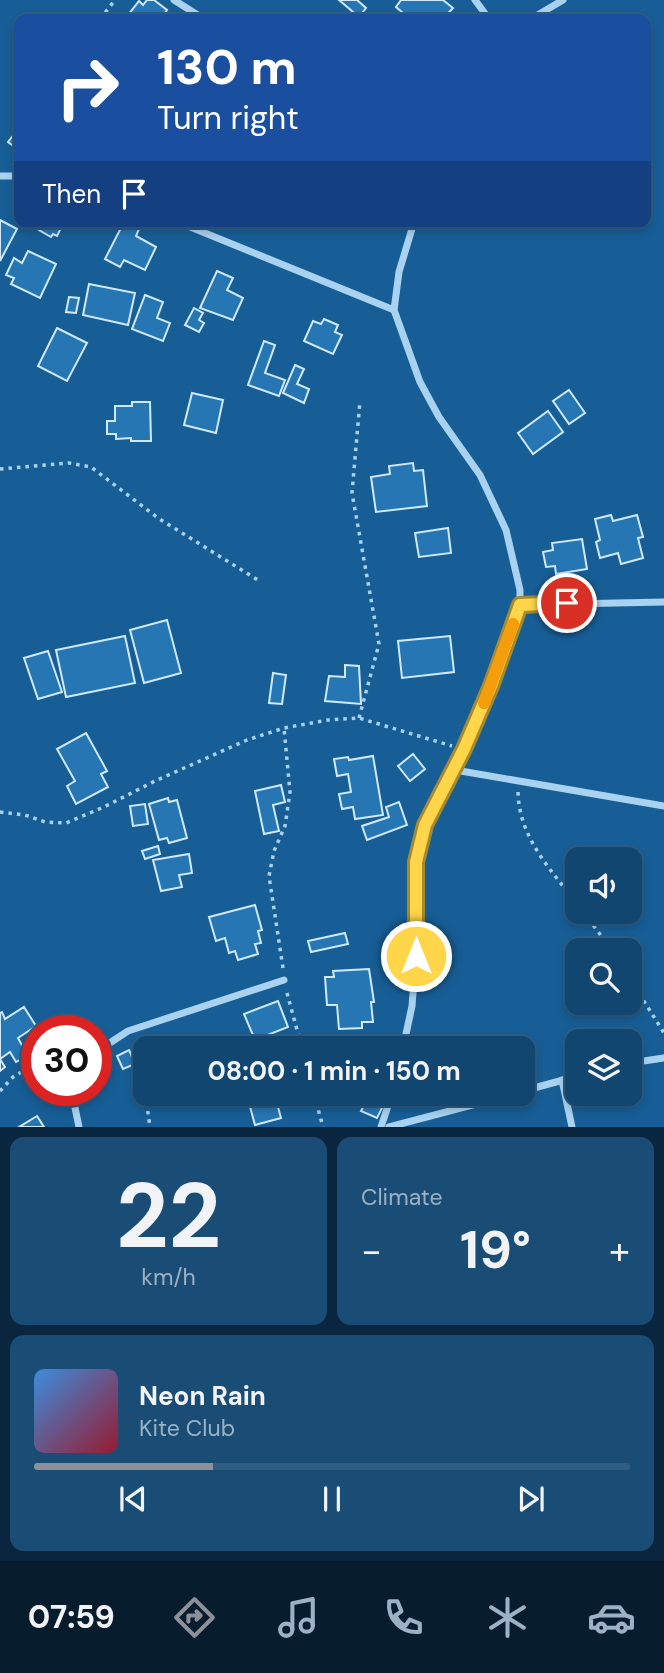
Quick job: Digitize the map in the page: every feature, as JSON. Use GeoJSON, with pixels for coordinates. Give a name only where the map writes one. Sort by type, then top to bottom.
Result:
{"type":"FeatureCollection","features":[{"type":"Feature","properties":{"kind":"street"},"geometry":{"type":"LineString","coordinates":[[174,0],[196,14]]}},
{"type":"Feature","properties":{"kind":"street"},"geometry":{"type":"LineString","coordinates":[[539,14],[563,0]]}},
{"type":"Feature","properties":{"kind":"street"},"geometry":{"type":"LineString","coordinates":[[193,228],[394,310]]}},
{"type":"Feature","properties":{"kind":"street"},"geometry":{"type":"LineString","coordinates":[[406,1036],[412,1006],[416,956],[416,862],[425,825],[455,770],[491,686],[520,605],[520,590],[506,530],[480,475],[439,417],[420,382],[394,310],[399,272],[412,228]]}},
{"type":"Feature","properties":{"kind":"street"},"geometry":{"type":"LineString","coordinates":[[520,605],[664,602]]}},
{"type":"Feature","properties":{"kind":"street"},"geometry":{"type":"LineString","coordinates":[[455,770],[664,806]]}},
{"type":"Feature","properties":{"kind":"street"},"geometry":{"type":"LineString","coordinates":[[112,1042],[128,1031],[284,980]]}},
{"type":"Feature","properties":{"kind":"street"},"geometry":{"type":"LineString","coordinates":[[642,1061],[664,1058]]}},
{"type":"Feature","properties":{"kind":"street"},"geometry":{"type":"LineString","coordinates":[[535,1088],[565,1079]]}},
{"type":"Feature","properties":{"kind":"street"},"geometry":{"type":"LineString","coordinates":[[562,1080],[572,1127]]}},
{"type":"Feature","properties":{"kind":"street"},"geometry":{"type":"LineString","coordinates":[[75,1106],[79,1127]]}},
{"type":"Feature","properties":{"kind":"street"},"geometry":{"type":"LineString","coordinates":[[381,1127],[388,1106]]}},
{"type":"Feature","properties":{"kind":"street"},"geometry":{"type":"LineString","coordinates":[[389,1127],[469,1106]]}},
{"type":"Feature","properties":{"kind":"path"},"geometry":{"type":"LineString","coordinates":[[104,14],[115,0]]}},
{"type":"Feature","properties":{"kind":"path"},"geometry":{"type":"LineString","coordinates":[[359,718],[379,645],[352,493],[360,401]]}},
{"type":"Feature","properties":{"kind":"path"},"geometry":{"type":"LineString","coordinates":[[0,468],[69,463],[90,467],[158,518],[261,582]]}},
{"type":"Feature","properties":{"kind":"path"},"geometry":{"type":"LineString","coordinates":[[0,812],[25,815],[45,822],[66,823],[247,740],[284,728],[328,720],[359,718],[464,749]]}},
{"type":"Feature","properties":{"kind":"path"},"geometry":{"type":"LineString","coordinates":[[284,728],[290,792],[285,826],[274,851],[269,876],[284,980],[299,1036]]}},
{"type":"Feature","properties":{"kind":"path"},"geometry":{"type":"LineString","coordinates":[[517,782],[518,811],[526,834],[565,887]]}},
{"type":"Feature","properties":{"kind":"path"},"geometry":{"type":"LineString","coordinates":[[592,924],[603,938]]}},
{"type":"Feature","properties":{"kind":"path"},"geometry":{"type":"LineString","coordinates":[[642,998],[664,1033]]}},
{"type":"Feature","properties":{"kind":"path"},"geometry":{"type":"LineString","coordinates":[[0,1091],[21,1072]]}},
{"type":"Feature","properties":{"kind":"path"},"geometry":{"type":"LineString","coordinates":[[147,1106],[150,1127]]}},
{"type":"Feature","properties":{"kind":"path"},"geometry":{"type":"LineString","coordinates":[[317,1106],[323,1127]]}},
{"type":"Feature","properties":{"kind":"building"},"geometry":{"type":"Polygon","coordinates":[[[147,0],[154,0],[167,10],[164,14],[129,14],[139,1],[143,5],[147,0]]]}},
{"type":"Feature","properties":{"kind":"building"},"geometry":{"type":"Polygon","coordinates":[[[339,0],[357,0],[366,8],[361,14],[355,14],[339,0]]]}},
{"type":"Feature","properties":{"kind":"building"},"geometry":{"type":"Polygon","coordinates":[[[401,0],[443,0],[453,8],[448,14],[404,14],[396,7],[401,0]]]}},
{"type":"Feature","properties":{"kind":"building"},"geometry":{"type":"Polygon","coordinates":[[[14,134],[14,146],[8,142],[14,134]]]}},
{"type":"Feature","properties":{"kind":"building"},"geometry":{"type":"Polygon","coordinates":[[[0,220],[17,229],[0,261],[0,220]]]}},
{"type":"Feature","properties":{"kind":"building"},"geometry":{"type":"Polygon","coordinates":[[[61,228],[57,236],[53,234],[51,237],[39,230],[61,228]]]}},
{"type":"Feature","properties":{"kind":"building"},"geometry":{"type":"Polygon","coordinates":[[[121,228],[139,229],[136,236],[156,247],[145,270],[124,260],[120,267],[105,259],[121,228]]]}},
{"type":"Feature","properties":{"kind":"building"},"geometry":{"type":"Polygon","coordinates":[[[28,251],[56,264],[40,298],[11,284],[14,278],[6,275],[14,258],[22,263],[28,251]]]}},
{"type":"Feature","properties":{"kind":"building"},"geometry":{"type":"Polygon","coordinates":[[[217,271],[233,278],[227,290],[243,298],[233,320],[200,308],[217,271]]]}},
{"type":"Feature","properties":{"kind":"building"},"geometry":{"type":"Polygon","coordinates":[[[89,284],[135,293],[128,325],[83,315],[89,284]]]}},
{"type":"Feature","properties":{"kind":"building"},"geometry":{"type":"Polygon","coordinates":[[[145,295],[163,302],[157,318],[170,323],[163,341],[132,329],[145,295]]]}},
{"type":"Feature","properties":{"kind":"building"},"geometry":{"type":"Polygon","coordinates":[[[69,297],[79,298],[76,313],[66,312],[69,297]]]}},
{"type":"Feature","properties":{"kind":"building"},"geometry":{"type":"Polygon","coordinates":[[[194,308],[203,313],[199,320],[204,323],[199,332],[185,325],[194,308]]]}},
{"type":"Feature","properties":{"kind":"building"},"geometry":{"type":"Polygon","coordinates":[[[324,319],[338,325],[335,332],[342,335],[333,354],[304,341],[313,321],[321,324],[324,319]]]}},
{"type":"Feature","properties":{"kind":"building"},"geometry":{"type":"Polygon","coordinates":[[[57,328],[87,343],[67,381],[38,366],[57,328]]]}},
{"type":"Feature","properties":{"kind":"building"},"geometry":{"type":"Polygon","coordinates":[[[264,341],[275,345],[265,373],[285,380],[279,396],[248,385],[264,341]]]}},
{"type":"Feature","properties":{"kind":"building"},"geometry":{"type":"Polygon","coordinates":[[[295,365],[304,369],[297,384],[309,389],[304,403],[283,393],[295,365]]]}},
{"type":"Feature","properties":{"kind":"building"},"geometry":{"type":"Polygon","coordinates":[[[569,390],[585,413],[569,424],[553,401],[569,390]]]}},
{"type":"Feature","properties":{"kind":"building"},"geometry":{"type":"Polygon","coordinates":[[[192,393],[223,400],[216,433],[184,425],[192,393]]]}},
{"type":"Feature","properties":{"kind":"building"},"geometry":{"type":"Polygon","coordinates":[[[132,402],[150,402],[151,441],[116,439],[116,434],[107,434],[107,421],[115,421],[115,406],[132,406],[132,402]]]}},
{"type":"Feature","properties":{"kind":"building"},"geometry":{"type":"Polygon","coordinates":[[[548,411],[563,432],[533,454],[518,433],[548,411]]]}},
{"type":"Feature","properties":{"kind":"building"},"geometry":{"type":"Polygon","coordinates":[[[413,463],[414,471],[423,470],[427,506],[376,512],[371,477],[390,474],[389,466],[413,463]]]}},
{"type":"Feature","properties":{"kind":"building"},"geometry":{"type":"Polygon","coordinates":[[[611,515],[613,521],[637,515],[643,537],[638,538],[643,558],[621,564],[618,553],[600,558],[596,542],[600,540],[595,519],[611,515]]]}},
{"type":"Feature","properties":{"kind":"building"},"geometry":{"type":"Polygon","coordinates":[[[448,528],[451,553],[419,557],[415,533],[448,528]]]}},
{"type":"Feature","properties":{"kind":"building"},"geometry":{"type":"Polygon","coordinates":[[[582,539],[587,569],[556,574],[555,566],[546,567],[543,552],[553,550],[552,543],[582,539]]]}},
{"type":"Feature","properties":{"kind":"building"},"geometry":{"type":"Polygon","coordinates":[[[167,620],[181,673],[144,683],[130,630],[167,620]]]}},
{"type":"Feature","properties":{"kind":"building"},"geometry":{"type":"Polygon","coordinates":[[[125,636],[135,683],[66,697],[56,650],[125,636]]]}},
{"type":"Feature","properties":{"kind":"building"},"geometry":{"type":"Polygon","coordinates":[[[450,636],[454,672],[402,678],[398,641],[450,636]]]}},
{"type":"Feature","properties":{"kind":"building"},"geometry":{"type":"Polygon","coordinates":[[[48,651],[62,692],[38,699],[24,658],[48,651]]]}},
{"type":"Feature","properties":{"kind":"building"},"geometry":{"type":"Polygon","coordinates":[[[345,665],[359,666],[361,704],[325,701],[329,676],[345,677],[345,665]]]}},
{"type":"Feature","properties":{"kind":"building"},"geometry":{"type":"Polygon","coordinates":[[[273,673],[286,675],[282,704],[269,703],[273,673]]]}},
{"type":"Feature","properties":{"kind":"building"},"geometry":{"type":"Polygon","coordinates":[[[86,733],[107,771],[101,774],[108,787],[76,804],[67,786],[75,781],[57,749],[86,733]]]}},
{"type":"Feature","properties":{"kind":"building"},"geometry":{"type":"Polygon","coordinates":[[[413,754],[425,769],[410,781],[398,766],[413,754]]]}},
{"type":"Feature","properties":{"kind":"building"},"geometry":{"type":"Polygon","coordinates":[[[373,756],[383,815],[355,819],[353,807],[342,809],[339,794],[351,792],[348,774],[337,776],[334,759],[348,757],[349,760],[373,756]]]}},
{"type":"Feature","properties":{"kind":"building"},"geometry":{"type":"Polygon","coordinates":[[[281,785],[285,802],[273,805],[279,831],[264,834],[255,791],[281,785]]]}},
{"type":"Feature","properties":{"kind":"building"},"geometry":{"type":"Polygon","coordinates":[[[168,798],[169,802],[177,800],[187,838],[169,843],[167,838],[159,840],[149,804],[168,798]]]}},
{"type":"Feature","properties":{"kind":"building"},"geometry":{"type":"Polygon","coordinates":[[[399,802],[407,825],[367,840],[362,826],[389,817],[386,807],[399,802]]]}},
{"type":"Feature","properties":{"kind":"building"},"geometry":{"type":"Polygon","coordinates":[[[145,804],[148,824],[133,826],[130,806],[145,804]]]}},
{"type":"Feature","properties":{"kind":"building"},"geometry":{"type":"Polygon","coordinates":[[[158,846],[160,854],[145,859],[142,851],[158,846]]]}},
{"type":"Feature","properties":{"kind":"building"},"geometry":{"type":"Polygon","coordinates":[[[189,854],[192,873],[179,875],[182,887],[161,891],[153,860],[189,854]]]}},
{"type":"Feature","properties":{"kind":"building"},"geometry":{"type":"Polygon","coordinates":[[[255,905],[262,930],[258,931],[261,943],[255,944],[258,954],[238,960],[235,951],[229,953],[225,938],[216,941],[209,917],[255,905]]]}},
{"type":"Feature","properties":{"kind":"building"},"geometry":{"type":"Polygon","coordinates":[[[345,933],[348,944],[311,952],[308,941],[345,933]]]}},
{"type":"Feature","properties":{"kind":"building"},"geometry":{"type":"Polygon","coordinates":[[[369,969],[374,1002],[371,1002],[373,1022],[362,1022],[362,1028],[339,1029],[337,1005],[327,1005],[325,977],[334,977],[333,971],[369,969]]]}},
{"type":"Feature","properties":{"kind":"building"},"geometry":{"type":"Polygon","coordinates":[[[278,1001],[288,1027],[265,1036],[253,1036],[244,1014],[278,1001]]]}},
{"type":"Feature","properties":{"kind":"building"},"geometry":{"type":"Polygon","coordinates":[[[24,1007],[29,1015],[21,1015],[21,1036],[18,1038],[21,1043],[21,1060],[16,1062],[10,1052],[0,1059],[0,1013],[2,1012],[5,1019],[24,1007]]]}},
{"type":"Feature","properties":{"kind":"building"},"geometry":{"type":"Polygon","coordinates":[[[129,1050],[133,1065],[123,1069],[117,1056],[129,1050]]]}},
{"type":"Feature","properties":{"kind":"building"},"geometry":{"type":"Polygon","coordinates":[[[250,1106],[278,1106],[281,1118],[255,1125],[250,1106]]]}},
{"type":"Feature","properties":{"kind":"building"},"geometry":{"type":"Polygon","coordinates":[[[364,1106],[383,1106],[377,1118],[361,1111],[364,1106]]]}},
{"type":"Feature","properties":{"kind":"building"},"geometry":{"type":"Polygon","coordinates":[[[37,1116],[44,1127],[19,1127],[37,1116]]]}},
{"type":"Feature","properties":{"kind":"slow traffic"},"geometry":{"type":"LineString","coordinates":[[484,703],[513,624]]}},
{"type":"Feature","properties":{"kind":"route"},"geometry":{"type":"LineString","coordinates":[[416,956],[416,862],[425,825],[455,770],[491,686],[520,605],[567,603]]}}]}
